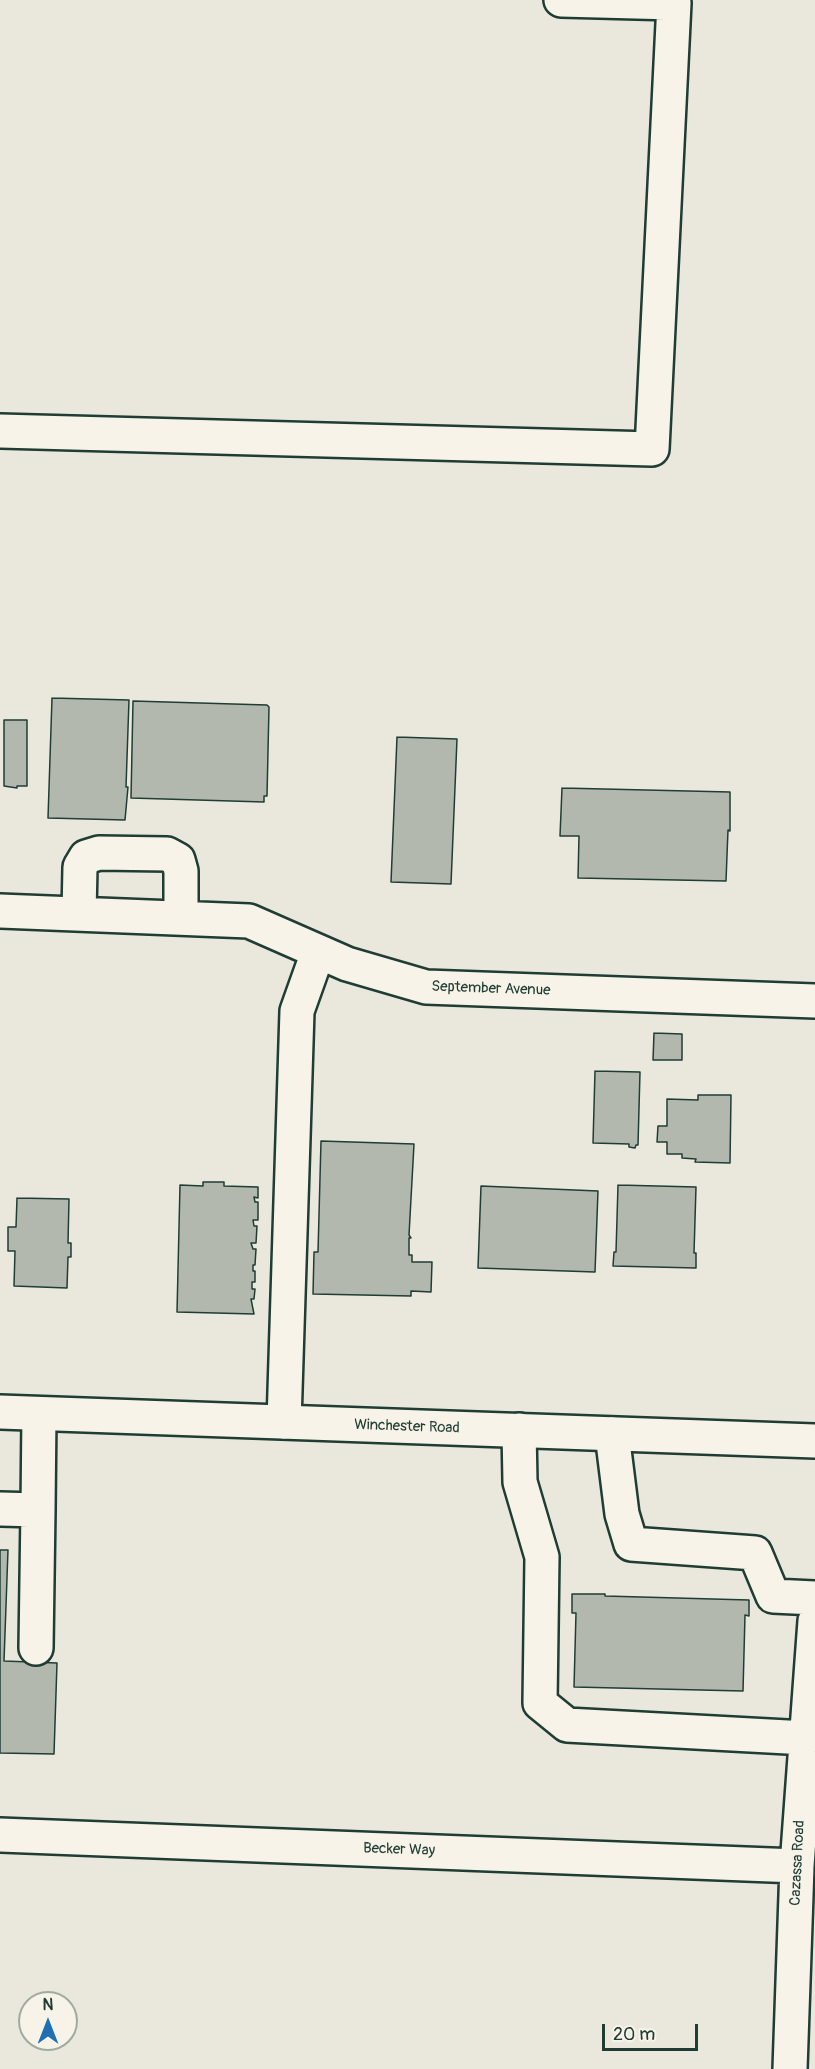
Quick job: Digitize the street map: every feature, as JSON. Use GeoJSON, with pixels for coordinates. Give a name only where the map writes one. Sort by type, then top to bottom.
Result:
{"type":"FeatureCollection","features":[{"type":"Feature","properties":{"kind":"street"},"geometry":{"type":"LineString","coordinates":[[0,431],[652,449],[674,3],[561,0]]}},
{"type":"Feature","properties":{"kind":"street"},"geometry":{"type":"LineString","coordinates":[[79,914],[80,867],[86,857],[99,853],[167,854],[178,860],[182,871],[181,918]]}},
{"type":"Feature","properties":{"kind":"street","name":"September Avenue"},"geometry":{"type":"LineString","coordinates":[[0,911],[249,921],[347,964],[426,987],[815,1001]]}},
{"type":"Feature","properties":{"kind":"street"},"geometry":{"type":"LineString","coordinates":[[284,1422],[297,1011],[318,952]]}},
{"type":"Feature","properties":{"kind":"street","name":"Winchester Road"},"geometry":{"type":"LineString","coordinates":[[0,1412],[815,1441]]}},
{"type":"Feature","properties":{"kind":"street"},"geometry":{"type":"LineString","coordinates":[[36,1648],[39,1414]]}},
{"type":"Feature","properties":{"kind":"street"},"geometry":{"type":"LineString","coordinates":[[519,1430],[520,1482],[542,1557],[540,1703],[567,1725],[806,1738]]}},
{"type":"Feature","properties":{"kind":"street"},"geometry":{"type":"LineString","coordinates":[[612,1434],[622,1514],[631,1544],[755,1553],[772,1596],[815,1598]]}},
{"type":"Feature","properties":{"kind":"street"},"geometry":{"type":"LineString","coordinates":[[0,1509],[38,1510]]}},
{"type":"Feature","properties":{"kind":"street","name":"Cazassa Road"},"geometry":{"type":"LineString","coordinates":[[790,2069],[804,1989],[797,1866],[815,1621]]}},
{"type":"Feature","properties":{"kind":"street","name":"Becker Way"},"geometry":{"type":"LineString","coordinates":[[0,1835],[797,1866]]}},
{"type":"Feature","properties":{"kind":"building"},"geometry":{"type":"Polygon","coordinates":[[[52,698],[129,700],[126,787],[128,787],[125,820],[48,818],[52,698]]]}},
{"type":"Feature","properties":{"kind":"building"},"geometry":{"type":"Polygon","coordinates":[[[133,701],[267,705],[269,707],[267,796],[264,796],[264,802],[131,798],[133,701]]]}},
{"type":"Feature","properties":{"kind":"building"},"geometry":{"type":"Polygon","coordinates":[[[4,720],[27,720],[27,786],[17,786],[17,788],[4,786],[4,720]]]}},
{"type":"Feature","properties":{"kind":"building"},"geometry":{"type":"Polygon","coordinates":[[[397,737],[457,739],[451,884],[391,882],[397,737]]]}},
{"type":"Feature","properties":{"kind":"building"},"geometry":{"type":"Polygon","coordinates":[[[562,788],[730,792],[726,881],[578,878],[579,836],[560,836],[562,788]]]}},
{"type":"Feature","properties":{"kind":"building"},"geometry":{"type":"Polygon","coordinates":[[[654,1033],[682,1034],[682,1060],[653,1060],[654,1033]]]}},
{"type":"Feature","properties":{"kind":"building"},"geometry":{"type":"Polygon","coordinates":[[[595,1071],[640,1072],[638,1145],[635,1148],[629,1147],[629,1144],[593,1143],[595,1071]]]}},
{"type":"Feature","properties":{"kind":"building"},"geometry":{"type":"Polygon","coordinates":[[[698,1095],[731,1095],[730,1163],[695,1162],[696,1159],[682,1158],[682,1154],[667,1154],[667,1142],[657,1142],[658,1126],[667,1126],[667,1099],[698,1100],[698,1095]]]}},
{"type":"Feature","properties":{"kind":"building"},"geometry":{"type":"Polygon","coordinates":[[[321,1141],[414,1144],[409,1255],[412,1255],[412,1262],[432,1262],[431,1292],[411,1291],[411,1296],[313,1294],[314,1252],[318,1252],[321,1141]]]}},
{"type":"Feature","properties":{"kind":"building"},"geometry":{"type":"Polygon","coordinates":[[[203,1182],[224,1182],[224,1186],[258,1187],[258,1198],[254,1197],[255,1202],[258,1202],[258,1220],[253,1220],[254,1226],[257,1226],[256,1243],[251,1243],[253,1249],[256,1249],[255,1265],[253,1265],[255,1282],[252,1282],[252,1289],[255,1289],[254,1299],[251,1299],[254,1314],[177,1312],[180,1185],[203,1186],[203,1182]]]}},
{"type":"Feature","properties":{"kind":"building"},"geometry":{"type":"Polygon","coordinates":[[[618,1185],[696,1187],[694,1253],[696,1253],[696,1268],[613,1266],[614,1252],[616,1252],[618,1185]]]}},
{"type":"Feature","properties":{"kind":"building"},"geometry":{"type":"Polygon","coordinates":[[[481,1186],[598,1191],[595,1272],[478,1268],[481,1186]]]}},
{"type":"Feature","properties":{"kind":"building"},"geometry":{"type":"Polygon","coordinates":[[[17,1198],[69,1199],[68,1243],[71,1243],[71,1257],[68,1257],[67,1288],[14,1286],[15,1251],[8,1251],[8,1227],[16,1227],[17,1198]]]}},
{"type":"Feature","properties":{"kind":"building"},"geometry":{"type":"Polygon","coordinates":[[[0,1550],[8,1550],[4,1661],[57,1663],[54,1754],[0,1753],[0,1550]]]}},
{"type":"Feature","properties":{"kind":"building"},"geometry":{"type":"Polygon","coordinates":[[[572,1594],[749,1600],[749,1616],[745,1615],[743,1691],[574,1687],[576,1613],[572,1613],[572,1594]]]}}]}
